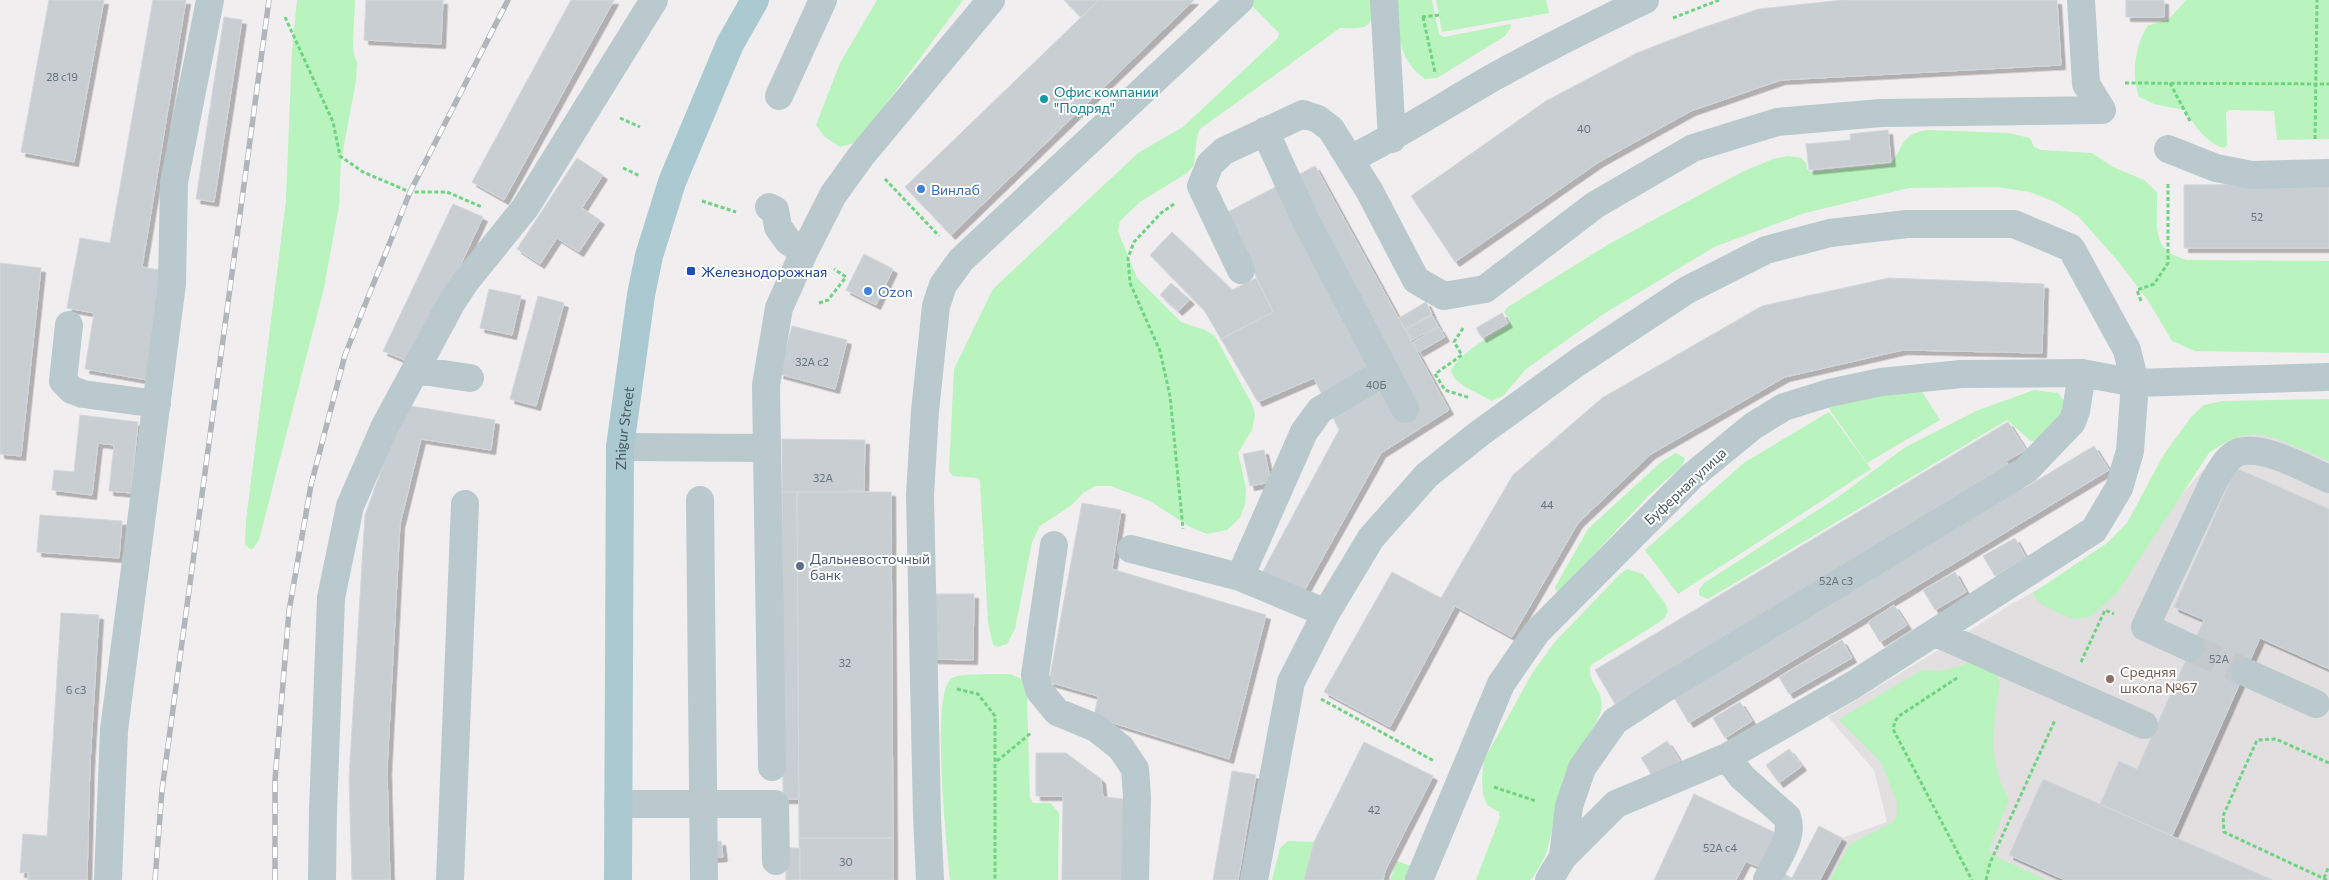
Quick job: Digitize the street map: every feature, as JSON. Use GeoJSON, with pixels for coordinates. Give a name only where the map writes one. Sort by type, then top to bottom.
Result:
{"type":"FeatureCollection","features":[{"type":"Feature","properties":{"kind":"main road","name":"Zhigur Street"},"geometry":{"type":"LineString","coordinates":[[618,880],[620,448],[642,294],[649,256],[676,174],[730,44],[755,0]]}},
{"type":"Feature","properties":{"kind":"lane"},"geometry":{"type":"LineString","coordinates":[[108,880],[114,730],[172,284],[174,182],[210,0]]}},
{"type":"Feature","properties":{"kind":"lane"},"geometry":{"type":"LineString","coordinates":[[322,880],[331,598],[350,506],[384,428],[452,302],[466,281],[515,221],[586,113],[654,0]]}},
{"type":"Feature","properties":{"kind":"lane"},"geometry":{"type":"LineString","coordinates":[[779,96],[823,0]]}},
{"type":"Feature","properties":{"kind":"lane"},"geometry":{"type":"LineString","coordinates":[[772,767],[766,385],[779,308],[804,252],[833,195],[861,156],[991,0]]}},
{"type":"Feature","properties":{"kind":"lane"},"geometry":{"type":"LineString","coordinates":[[930,880],[920,495],[923,439],[936,306],[943,285],[962,260],[1240,0]]}},
{"type":"Feature","properties":{"kind":"lane"},"geometry":{"type":"LineString","coordinates":[[1384,0],[1392,139]]}},
{"type":"Feature","properties":{"kind":"lane"},"geometry":{"type":"LineString","coordinates":[[1350,159],[1392,139],[1443,107],[1556,43],[1645,0]]}},
{"type":"Feature","properties":{"kind":"lane"},"geometry":{"type":"LineString","coordinates":[[1241,270],[1201,186],[1210,164],[1224,151],[1303,114],[1318,119],[1331,129],[1350,159],[1416,280],[1444,296],[1468,293],[1485,290],[1595,205],[1693,148],[1777,122],[1881,113],[2102,110],[2086,84],[2081,0]]}},
{"type":"Feature","properties":{"kind":"lane"},"geometry":{"type":"LineString","coordinates":[[1265,131],[1306,221],[1405,408]]}},
{"type":"Feature","properties":{"kind":"lane"},"geometry":{"type":"LineString","coordinates":[[2168,149],[2216,168],[2252,175],[2322,173]]}},
{"type":"Feature","properties":{"kind":"lane"},"geometry":{"type":"LineString","coordinates":[[769,207],[775,210],[778,227],[788,241],[804,252]]}},
{"type":"Feature","properties":{"kind":"lane"},"geometry":{"type":"LineString","coordinates":[[1254,880],[1291,682],[1326,613],[1371,538],[1427,475],[1480,433],[1578,362],[1687,290],[1766,250],[1830,233],[1907,224],[2014,224],[2070,248],[2127,350],[2135,383],[2130,451],[2119,488],[2094,530],[1853,685],[1727,757],[1616,804],[1563,857],[1549,880]]}},
{"type":"Feature","properties":{"kind":"lane"},"geometry":{"type":"LineString","coordinates":[[69,326],[63,381],[72,390],[83,394],[156,404]]}},
{"type":"Feature","properties":{"kind":"lane"},"geometry":{"type":"LineString","coordinates":[[416,370],[470,378]]}},
{"type":"Feature","properties":{"kind":"lane"},"geometry":{"type":"LineString","coordinates":[[1240,577],[1304,432],[1320,410],[1386,371]]}},
{"type":"Feature","properties":{"kind":"lane"},"geometry":{"type":"LineString","coordinates":[[1563,857],[1569,806],[1582,768],[1615,721],[1664,689],[2026,470],[2072,422],[2076,411],[2082,373]]}},
{"type":"Feature","properties":{"kind":"lane","name":"Буферная улица"},"geometry":{"type":"LineString","coordinates":[[1419,880],[1501,684],[1536,633],[1692,476],[1753,426],[1784,407],[1829,393],[1881,382],[1961,374],[2082,373],[2135,383],[2329,377]]}},
{"type":"Feature","properties":{"kind":"lane"},"geometry":{"type":"LineString","coordinates":[[620,448],[766,448]]}},
{"type":"Feature","properties":{"kind":"lane"},"geometry":{"type":"LineString","coordinates":[[2191,648],[2145,627],[2214,481],[2227,460],[2238,452],[2270,454],[2329,479]]}},
{"type":"Feature","properties":{"kind":"lane"},"geometry":{"type":"LineString","coordinates":[[700,500],[704,880]]}},
{"type":"Feature","properties":{"kind":"lane"},"geometry":{"type":"LineString","coordinates":[[450,880],[465,504]]}},
{"type":"Feature","properties":{"kind":"lane"},"geometry":{"type":"LineString","coordinates":[[1054,545],[1035,675],[1039,690],[1057,712],[1096,728],[1121,748],[1135,769],[1137,797],[1135,880]]}},
{"type":"Feature","properties":{"kind":"lane"},"geometry":{"type":"LineString","coordinates":[[1131,549],[1240,577],[1326,613]]}},
{"type":"Feature","properties":{"kind":"lane"},"geometry":{"type":"LineString","coordinates":[[1936,633],[2144,725]]}},
{"type":"Feature","properties":{"kind":"lane"},"geometry":{"type":"LineString","coordinates":[[2245,672],[2316,704]]}},
{"type":"Feature","properties":{"kind":"lane"},"geometry":{"type":"LineString","coordinates":[[1727,757],[1742,777],[1787,818],[1790,826],[1787,838],[1767,880]]}},
{"type":"Feature","properties":{"kind":"lane"},"geometry":{"type":"LineString","coordinates":[[618,804],[775,804],[776,861]]}},
{"type":"Feature","properties":{"kind":"path"},"geometry":{"type":"LineString","coordinates":[[2317,0],[2315,84],[2322,173]]}},
{"type":"Feature","properties":{"kind":"path"},"geometry":{"type":"LineString","coordinates":[[1439,15],[1423,17],[1443,107]]}},
{"type":"Feature","properties":{"kind":"path"},"geometry":{"type":"LineString","coordinates":[[285,18],[333,122],[340,156],[363,172],[410,192],[447,192],[515,221]]}},
{"type":"Feature","properties":{"kind":"path"},"geometry":{"type":"LineString","coordinates":[[2086,84],[2329,84]]}},
{"type":"Feature","properties":{"kind":"path"},"geometry":{"type":"LineString","coordinates":[[2143,306],[2137,290],[2154,284],[2168,263],[2168,149]]}},
{"type":"Feature","properties":{"kind":"path"},"geometry":{"type":"LineString","coordinates":[[884,178],[962,260]]}},
{"type":"Feature","properties":{"kind":"path"},"geometry":{"type":"LineString","coordinates":[[1185,562],[1170,396],[1160,351],[1130,283],[1128,258],[1134,242],[1161,213],[1201,186]]}},
{"type":"Feature","properties":{"kind":"path"},"geometry":{"type":"LineString","coordinates":[[835,270],[846,277]]}},
{"type":"Feature","properties":{"kind":"path"},"geometry":{"type":"LineString","coordinates":[[1468,293],[1476,307],[1454,342],[1462,355],[1435,374],[1445,390],[1480,401],[1480,433]]}},
{"type":"Feature","properties":{"kind":"path"},"geometry":{"type":"LineString","coordinates":[[1986,880],[1990,863],[2105,610]]}},
{"type":"Feature","properties":{"kind":"path"},"geometry":{"type":"LineString","coordinates":[[1972,880],[1893,729],[1894,721],[1899,716],[1990,656]]}},
{"type":"Feature","properties":{"kind":"path"},"geometry":{"type":"LineString","coordinates":[[1291,682],[1463,777],[1540,802]]}},
{"type":"Feature","properties":{"kind":"path"},"geometry":{"type":"LineString","coordinates":[[978,694],[996,716],[994,880]]}},
{"type":"Feature","properties":{"kind":"path"},"geometry":{"type":"LineString","coordinates":[[996,761],[1057,712]]}},
{"type":"Feature","properties":{"kind":"path"},"geometry":{"type":"LineString","coordinates":[[2329,763],[2276,739],[2257,740],[2222,816],[2224,832],[2326,879],[2329,866]]}},
{"type":"Feature","properties":{"kind":"shaded area","name":"Средняя школа №67"},"geometry":{"type":"Polygon","coordinates":[[[2237,431],[2329,439],[2329,880],[1820,880],[1842,838],[1887,822],[1874,770],[1828,717],[2013,603],[2156,524],[2237,431]]]}},
{"type":"Feature","properties":{"kind":"green space"},"geometry":{"type":"Polygon","coordinates":[[[297,0],[355,0],[353,43],[357,62],[356,81],[341,161],[339,205],[324,288],[259,540],[252,550],[245,545],[246,521],[286,200],[292,50],[297,0]]]}},
{"type":"Feature","properties":{"kind":"green space"},"geometry":{"type":"Polygon","coordinates":[[[877,0],[963,0],[858,142],[840,147],[825,137],[816,125],[840,63],[877,0]]]}},
{"type":"Feature","properties":{"kind":"green space"},"geometry":{"type":"Polygon","coordinates":[[[1252,0],[1373,0],[1373,10],[1370,22],[1367,25],[1357,28],[1340,28],[1200,129],[1197,137],[1194,165],[1187,173],[1140,202],[1120,221],[1118,231],[1137,278],[1181,322],[1205,330],[1215,336],[1253,406],[1255,415],[1252,430],[1238,453],[1246,488],[1245,504],[1240,518],[1227,530],[1207,534],[1190,527],[1150,501],[1111,486],[1095,486],[1083,493],[1072,505],[1040,526],[1032,542],[1015,629],[1007,644],[998,647],[993,645],[988,622],[980,481],[977,478],[953,476],[949,471],[954,369],[993,289],[1138,153],[1183,127],[1278,38],[1279,33],[1251,5],[1252,0]]]}},
{"type":"Feature","properties":{"kind":"green space"},"geometry":{"type":"Polygon","coordinates":[[[1396,0],[1432,0],[1439,34],[1444,37],[1510,24],[1511,27],[1505,36],[1437,78],[1425,79],[1416,71],[1404,53],[1399,34],[1396,0]]]}},
{"type":"Feature","properties":{"kind":"green space"},"geometry":{"type":"Polygon","coordinates":[[[1436,0],[1546,0],[1549,13],[1442,32],[1436,0]]]}},
{"type":"Feature","properties":{"kind":"green space"},"geometry":{"type":"Polygon","coordinates":[[[2186,0],[2329,0],[2329,139],[2277,140],[2274,111],[2229,110],[2226,113],[2227,145],[2224,148],[2207,138],[2184,110],[2154,104],[2139,97],[2135,70],[2137,52],[2143,34],[2147,26],[2169,19],[2186,0]]]}},
{"type":"Feature","properties":{"kind":"green space"},"geometry":{"type":"Polygon","coordinates":[[[1927,130],[2008,133],[2030,138],[2034,147],[2041,150],[2092,153],[2113,167],[2144,180],[2157,192],[2157,225],[2161,243],[2166,250],[2175,256],[2187,260],[2329,261],[2329,353],[2195,351],[2172,341],[2149,302],[2118,261],[2078,216],[2055,202],[2030,192],[1997,187],[1909,188],[1805,213],[1714,247],[1602,315],[1526,369],[1504,395],[1492,401],[1467,388],[1455,379],[1451,371],[1460,358],[1476,345],[1509,325],[1510,321],[1504,312],[1508,307],[1609,244],[1742,172],[1773,159],[1788,156],[1801,158],[1806,163],[1807,169],[1810,172],[1891,164],[1908,138],[1927,130]]]}},
{"type":"Feature","properties":{"kind":"green space"},"geometry":{"type":"Polygon","coordinates":[[[1919,387],[1940,420],[1867,463],[1828,407],[1919,387]]]}},
{"type":"Feature","properties":{"kind":"green space"},"geometry":{"type":"Polygon","coordinates":[[[2034,390],[2058,393],[2069,407],[2046,440],[2031,441],[2007,420],[1708,599],[1699,595],[1699,590],[1704,583],[1838,497],[1904,448],[1976,411],[2034,390]]]}},
{"type":"Feature","properties":{"kind":"green space"},"geometry":{"type":"Polygon","coordinates":[[[2329,399],[2329,461],[2263,435],[2242,436],[2228,441],[2209,453],[2117,593],[2090,617],[2073,619],[2044,606],[2035,598],[2033,593],[2107,543],[2127,523],[2163,456],[2191,417],[2204,405],[2223,401],[2329,399]]]}},
{"type":"Feature","properties":{"kind":"green space"},"geometry":{"type":"Polygon","coordinates":[[[1829,412],[1871,469],[1678,594],[1645,550],[1745,462],[1829,412]]]}},
{"type":"Feature","properties":{"kind":"green space"},"geometry":{"type":"Polygon","coordinates":[[[1676,453],[1685,458],[1682,466],[1648,496],[1561,590],[1556,591],[1555,587],[1588,529],[1661,462],[1676,453]]]}},
{"type":"Feature","properties":{"kind":"green space"},"geometry":{"type":"Polygon","coordinates":[[[1627,569],[1643,574],[1665,603],[1668,611],[1664,619],[1591,665],[1591,677],[1601,697],[1601,711],[1596,723],[1565,774],[1558,796],[1546,853],[1531,880],[1476,880],[1500,817],[1499,812],[1487,805],[1483,794],[1484,760],[1533,672],[1554,643],[1627,569]]]}},
{"type":"Feature","properties":{"kind":"green space"},"geometry":{"type":"Polygon","coordinates":[[[1970,663],[1990,668],[1999,682],[1994,731],[1994,754],[1999,776],[2009,799],[1989,851],[1992,855],[2047,880],[1830,880],[1849,845],[1893,822],[1897,813],[1897,802],[1881,762],[1840,721],[1841,718],[1922,670],[1941,671],[1970,663]]]}},
{"type":"Feature","properties":{"kind":"green space"},"geometry":{"type":"Polygon","coordinates":[[[1010,674],[1022,679],[1027,698],[1030,798],[1033,803],[1050,803],[1059,813],[1058,880],[950,880],[942,775],[941,743],[944,692],[950,680],[957,676],[1010,674]]]}},
{"type":"Feature","properties":{"kind":"green space"},"geometry":{"type":"Polygon","coordinates":[[[1288,841],[1314,842],[1304,880],[1272,880],[1280,848],[1288,841]]]}},
{"type":"Feature","properties":{"kind":"green space"},"geometry":{"type":"Polygon","coordinates":[[[1397,861],[1413,867],[1408,880],[1390,880],[1397,861]]]}},
{"type":"Feature","properties":{"kind":"building"},"geometry":{"type":"Polygon","coordinates":[[[49,0],[104,0],[74,162],[21,152],[49,0]]]}},
{"type":"Feature","properties":{"kind":"building"},"geometry":{"type":"Polygon","coordinates":[[[153,0],[186,0],[142,267],[165,271],[147,380],[85,369],[94,313],[67,308],[80,238],[110,243],[153,0]]]}},
{"type":"Feature","properties":{"kind":"building"},"geometry":{"type":"Polygon","coordinates":[[[366,0],[443,0],[441,44],[364,40],[366,0]]]}},
{"type":"Feature","properties":{"kind":"building"},"geometry":{"type":"Polygon","coordinates":[[[571,0],[614,0],[504,200],[472,182],[571,0]]]}},
{"type":"Feature","properties":{"kind":"building"},"geometry":{"type":"Polygon","coordinates":[[[1064,0],[1099,0],[1081,17],[1064,0]]]}},
{"type":"Feature","properties":{"kind":"building","name":"Офис компании \"Подряд\""},"geometry":{"type":"Polygon","coordinates":[[[1099,0],[1194,0],[951,235],[905,187],[1099,0]]]}},
{"type":"Feature","properties":{"kind":"building"},"geometry":{"type":"Polygon","coordinates":[[[1843,0],[2057,0],[2061,65],[1781,80],[1691,111],[1599,162],[1455,262],[1411,196],[1546,101],[1637,53],[1699,29],[1759,9],[1843,0]]]}},
{"type":"Feature","properties":{"kind":"building"},"geometry":{"type":"Polygon","coordinates":[[[2126,0],[2164,0],[2164,17],[2126,17],[2126,0]]]}},
{"type":"Feature","properties":{"kind":"building"},"geometry":{"type":"Polygon","coordinates":[[[224,17],[242,20],[214,202],[196,199],[224,17]]]}},
{"type":"Feature","properties":{"kind":"building"},"geometry":{"type":"Polygon","coordinates":[[[1888,130],[1891,162],[1809,170],[1806,144],[1851,140],[1850,134],[1888,130]]]}},
{"type":"Feature","properties":{"kind":"building"},"geometry":{"type":"Polygon","coordinates":[[[577,158],[603,175],[582,208],[600,220],[579,252],[557,238],[540,264],[517,249],[577,158]]]}},
{"type":"Feature","properties":{"kind":"building"},"geometry":{"type":"Polygon","coordinates":[[[1315,166],[1449,410],[1381,453],[1303,593],[1262,573],[1339,430],[1314,378],[1258,402],[1221,339],[1273,312],[1226,213],[1315,166]]]}},
{"type":"Feature","properties":{"kind":"building"},"geometry":{"type":"Polygon","coordinates":[[[2329,184],[2329,248],[2184,248],[2184,185],[2329,184]]]}},
{"type":"Feature","properties":{"kind":"building"},"geometry":{"type":"Polygon","coordinates":[[[453,204],[483,217],[414,364],[383,351],[453,204]]]}},
{"type":"Feature","properties":{"kind":"building"},"geometry":{"type":"Polygon","coordinates":[[[1172,232],[1232,290],[1256,278],[1273,312],[1221,339],[1204,310],[1150,255],[1172,232]]]}},
{"type":"Feature","properties":{"kind":"building"},"geometry":{"type":"Polygon","coordinates":[[[864,254],[893,269],[876,305],[846,290],[864,254]]]}},
{"type":"Feature","properties":{"kind":"building"},"geometry":{"type":"Polygon","coordinates":[[[0,263],[41,268],[21,456],[0,454],[0,263]]]}},
{"type":"Feature","properties":{"kind":"building"},"geometry":{"type":"Polygon","coordinates":[[[1889,278],[2044,284],[2042,353],[1903,350],[1785,377],[1651,454],[1578,523],[1512,637],[1455,606],[1390,727],[1324,692],[1392,572],[1441,598],[1513,475],[1602,398],[1762,306],[1889,278]]]}},
{"type":"Feature","properties":{"kind":"building"},"geometry":{"type":"Polygon","coordinates":[[[1171,283],[1190,300],[1178,311],[1160,295],[1171,283]]]}},
{"type":"Feature","properties":{"kind":"building"},"geometry":{"type":"Polygon","coordinates":[[[489,289],[521,296],[512,335],[480,328],[489,289]]]}},
{"type":"Feature","properties":{"kind":"building"},"geometry":{"type":"Polygon","coordinates":[[[538,296],[564,303],[536,406],[510,399],[538,296]]]}},
{"type":"Feature","properties":{"kind":"building"},"geometry":{"type":"Polygon","coordinates":[[[1426,302],[1432,314],[1405,329],[1399,318],[1426,302]]]}},
{"type":"Feature","properties":{"kind":"building"},"geometry":{"type":"Polygon","coordinates":[[[1502,313],[1508,323],[1482,338],[1476,328],[1502,313]]]}},
{"type":"Feature","properties":{"kind":"building"},"geometry":{"type":"Polygon","coordinates":[[[1432,315],[1438,326],[1412,340],[1406,330],[1432,315]]]}},
{"type":"Feature","properties":{"kind":"building"},"geometry":{"type":"Polygon","coordinates":[[[792,326],[847,340],[835,389],[779,374],[792,326]]]}},
{"type":"Feature","properties":{"kind":"building"},"geometry":{"type":"Polygon","coordinates":[[[1439,327],[1445,337],[1419,352],[1413,342],[1439,327]]]}},
{"type":"Feature","properties":{"kind":"building"},"geometry":{"type":"Polygon","coordinates":[[[405,405],[495,420],[491,450],[421,439],[400,524],[387,770],[390,880],[352,880],[349,778],[365,515],[405,405]]]}},
{"type":"Feature","properties":{"kind":"building"},"geometry":{"type":"Polygon","coordinates":[[[80,415],[138,422],[131,493],[109,491],[114,445],[98,443],[92,495],[52,490],[54,470],[74,472],[80,415]]]}},
{"type":"Feature","properties":{"kind":"building"},"geometry":{"type":"Polygon","coordinates":[[[2008,422],[2026,450],[2006,461],[2023,489],[2094,446],[2109,470],[1689,723],[1661,676],[1615,704],[1595,670],[2008,422]]]}},
{"type":"Feature","properties":{"kind":"building"},"geometry":{"type":"Polygon","coordinates":[[[782,439],[865,440],[864,491],[782,492],[782,439]]]}},
{"type":"Feature","properties":{"kind":"building"},"geometry":{"type":"Polygon","coordinates":[[[1264,450],[1271,482],[1250,486],[1243,454],[1264,450]]]}},
{"type":"Feature","properties":{"kind":"building"},"geometry":{"type":"Polygon","coordinates":[[[2236,468],[2329,509],[2329,669],[2260,638],[2172,836],[2100,804],[2119,761],[2137,769],[2204,620],[2174,607],[2236,468]]]}},
{"type":"Feature","properties":{"kind":"building"},"geometry":{"type":"Polygon","coordinates":[[[782,492],[797,492],[799,799],[783,799],[782,492]]]}},
{"type":"Feature","properties":{"kind":"building"},"geometry":{"type":"Polygon","coordinates":[[[797,492],[891,492],[893,838],[799,838],[797,492]]]}},
{"type":"Feature","properties":{"kind":"building"},"geometry":{"type":"Polygon","coordinates":[[[1082,503],[1121,510],[1112,569],[1266,615],[1229,759],[1094,717],[1098,696],[1049,682],[1082,503]]]}},
{"type":"Feature","properties":{"kind":"building"},"geometry":{"type":"Polygon","coordinates":[[[40,515],[122,521],[119,558],[37,552],[40,515]]]}},
{"type":"Feature","properties":{"kind":"building"},"geometry":{"type":"Polygon","coordinates":[[[2015,538],[2026,558],[1995,576],[1983,556],[2015,538]]]}},
{"type":"Feature","properties":{"kind":"building"},"geometry":{"type":"Polygon","coordinates":[[[1955,572],[1966,592],[1935,610],[1923,590],[1955,572]]]}},
{"type":"Feature","properties":{"kind":"building"},"geometry":{"type":"Polygon","coordinates":[[[933,594],[974,594],[973,660],[932,659],[933,594]]]}},
{"type":"Feature","properties":{"kind":"building"},"geometry":{"type":"Polygon","coordinates":[[[1894,605],[1907,625],[1880,642],[1868,622],[1894,605]]]}},
{"type":"Feature","properties":{"kind":"building"},"geometry":{"type":"Polygon","coordinates":[[[61,613],[99,615],[90,763],[87,880],[28,880],[28,872],[20,873],[23,834],[47,836],[61,613]]]}},
{"type":"Feature","properties":{"kind":"building"},"geometry":{"type":"Polygon","coordinates":[[[1842,640],[1852,658],[1789,694],[1779,677],[1842,640]]]}},
{"type":"Feature","properties":{"kind":"building"},"geometry":{"type":"Polygon","coordinates":[[[1740,702],[1752,721],[1725,738],[1713,718],[1740,702]]]}},
{"type":"Feature","properties":{"kind":"building"},"geometry":{"type":"Polygon","coordinates":[[[1667,741],[1680,761],[1653,777],[1641,758],[1667,741]]]}},
{"type":"Feature","properties":{"kind":"building"},"geometry":{"type":"Polygon","coordinates":[[[1364,742],[1433,776],[1385,871],[1383,880],[1304,880],[1314,842],[1364,742]]]}},
{"type":"Feature","properties":{"kind":"building"},"geometry":{"type":"Polygon","coordinates":[[[1789,749],[1802,766],[1779,783],[1766,765],[1789,749]]]}},
{"type":"Feature","properties":{"kind":"building"},"geometry":{"type":"Polygon","coordinates":[[[1036,753],[1066,753],[1101,779],[1103,797],[1124,799],[1123,880],[1062,880],[1063,796],[1036,796],[1036,753]]]}},
{"type":"Feature","properties":{"kind":"building"},"geometry":{"type":"Polygon","coordinates":[[[1232,771],[1256,775],[1238,880],[1213,880],[1232,771]]]}},
{"type":"Feature","properties":{"kind":"building"},"geometry":{"type":"Polygon","coordinates":[[[2043,779],[2273,880],[2065,880],[2009,855],[2043,779]]]}},
{"type":"Feature","properties":{"kind":"building"},"geometry":{"type":"Polygon","coordinates":[[[1694,794],[1778,834],[1761,868],[1746,861],[1736,880],[1654,880],[1694,794]]]}},
{"type":"Feature","properties":{"kind":"building"},"geometry":{"type":"Polygon","coordinates":[[[1819,826],[1842,838],[1820,880],[1781,880],[1784,874],[1792,878],[1819,826]]]}},
{"type":"Feature","properties":{"kind":"building"},"geometry":{"type":"Polygon","coordinates":[[[799,838],[893,838],[893,880],[800,880],[799,838]]]}},
{"type":"Feature","properties":{"kind":"building"},"geometry":{"type":"Polygon","coordinates":[[[721,841],[723,857],[711,858],[709,842],[721,841]]]}},
{"type":"Feature","properties":{"kind":"building"},"geometry":{"type":"Polygon","coordinates":[[[786,848],[800,848],[800,880],[786,880],[786,848]]]}},
{"type":"Feature","properties":{"kind":"tunnel"},"geometry":{"type":"LineString","coordinates":[[2191,648],[2245,672]]}},
{"type":"Feature","properties":{"kind":"railway"},"geometry":{"type":"LineString","coordinates":[[155,880],[162,790],[269,0]]}},
{"type":"Feature","properties":{"kind":"railway"},"geometry":{"type":"LineString","coordinates":[[275,880],[275,780],[289,611],[311,485],[345,355],[410,192],[508,0]]}},
{"type":"Feature","properties":{"kind":"place","name":"Офис компании \"Подряд\""},"geometry":{"type":"Point","coordinates":[1044,99]}},
{"type":"Feature","properties":{"kind":"place","name":"Винлаб"},"geometry":{"type":"Point","coordinates":[921,189]}},
{"type":"Feature","properties":{"kind":"place","name":"Железнодорожная"},"geometry":{"type":"Point","coordinates":[691,271]}},
{"type":"Feature","properties":{"kind":"place","name":"Ozon"},"geometry":{"type":"Point","coordinates":[868,291]}},
{"type":"Feature","properties":{"kind":"place","name":"Дальневосточный банк"},"geometry":{"type":"Point","coordinates":[800,566]}},
{"type":"Feature","properties":{"kind":"place","name":"Средняя школа №67"},"geometry":{"type":"Point","coordinates":[2110,679]}}]}
